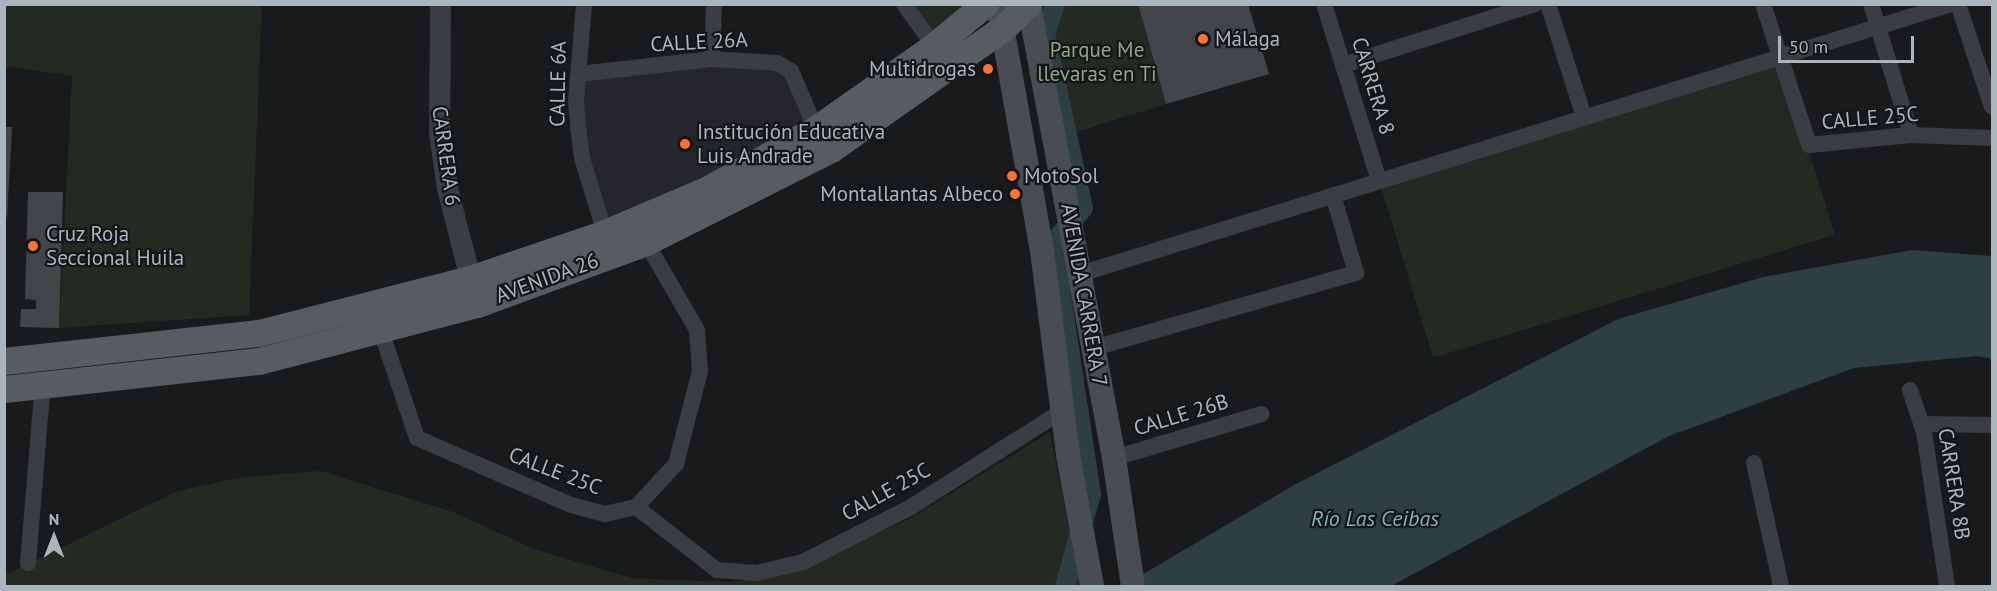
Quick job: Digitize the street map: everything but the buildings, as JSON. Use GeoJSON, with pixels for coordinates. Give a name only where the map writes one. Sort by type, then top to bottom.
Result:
{"type":"FeatureCollection","features":[{"type":"Feature","properties":{"kind":"main road","name":"AVENIDA 26"},"geometry":{"type":"LineString","coordinates":[[4,388],[43,382],[225,367],[381,331],[708,189],[816,129],[934,46],[985,4]]}},
{"type":"Feature","properties":{"kind":"main road","name":"AVENIDA 26"},"geometry":{"type":"LineString","coordinates":[[4,361],[63,352],[223,340],[473,292],[646,242],[831,149],[1000,17],[1029,4]]}},
{"type":"Feature","properties":{"kind":"main road","name":"AVENIDA CARRERA 7"},"geometry":{"type":"LineString","coordinates":[[1029,4],[1114,458],[1133,586]]}},
{"type":"Feature","properties":{"kind":"main road","name":"AVENIDA CARRERA 7"},"geometry":{"type":"LineString","coordinates":[[1000,17],[1042,251],[1062,411],[1092,586]]}},
{"type":"Feature","properties":{"kind":"street","name":"CARRERA 6"},"geometry":{"type":"LineString","coordinates":[[441,4],[439,133],[447,188],[473,292]]}},
{"type":"Feature","properties":{"kind":"street","name":"CALLE 6A"},"geometry":{"type":"LineString","coordinates":[[584,4],[576,101],[582,158],[604,233]]}},
{"type":"Feature","properties":{"kind":"street"},"geometry":{"type":"LineString","coordinates":[[712,59],[714,4]]}},
{"type":"Feature","properties":{"kind":"street"},"geometry":{"type":"LineString","coordinates":[[904,4],[934,46]]}},
{"type":"Feature","properties":{"kind":"street","name":"CARRERA 8"},"geometry":{"type":"LineString","coordinates":[[1324,4],[1378,181]]}},
{"type":"Feature","properties":{"kind":"street"},"geometry":{"type":"LineString","coordinates":[[1342,65],[1535,4]]}},
{"type":"Feature","properties":{"kind":"street"},"geometry":{"type":"LineString","coordinates":[[1548,4],[1584,117]]}},
{"type":"Feature","properties":{"kind":"street"},"geometry":{"type":"LineString","coordinates":[[1763,4],[1780,56]]}},
{"type":"Feature","properties":{"kind":"street"},"geometry":{"type":"LineString","coordinates":[[1871,4],[1911,135]]}},
{"type":"Feature","properties":{"kind":"street"},"geometry":{"type":"LineString","coordinates":[[1080,274],[1951,4]]}},
{"type":"Feature","properties":{"kind":"street"},"geometry":{"type":"LineString","coordinates":[[1958,4],[1992,107]]}},
{"type":"Feature","properties":{"kind":"street","name":"CALLE 25C"},"geometry":{"type":"LineString","coordinates":[[1780,56],[1809,146],[1911,135],[1992,138]]}},
{"type":"Feature","properties":{"kind":"street","name":"CALLE 26A"},"geometry":{"type":"LineString","coordinates":[[579,74],[712,59],[786,66],[791,71],[816,129]]}},
{"type":"Feature","properties":{"kind":"street"},"geometry":{"type":"LineString","coordinates":[[1094,348],[1356,273],[1333,195]]}},
{"type":"Feature","properties":{"kind":"street"},"geometry":{"type":"LineString","coordinates":[[636,507],[676,464],[700,371],[697,330],[646,242]]}},
{"type":"Feature","properties":{"kind":"street","name":"CALLE 25C"},"geometry":{"type":"LineString","coordinates":[[381,331],[417,438],[571,505],[605,514],[636,507],[717,570],[757,573],[803,562],[911,507],[1062,411]]}},
{"type":"Feature","properties":{"kind":"street"},"geometry":{"type":"LineString","coordinates":[[28,563],[43,382]]}},
{"type":"Feature","properties":{"kind":"street","name":"CARRERA 8B"},"geometry":{"type":"LineString","coordinates":[[1910,390],[1922,424],[1947,586]]}},
{"type":"Feature","properties":{"kind":"street","name":"CALLE 26B"},"geometry":{"type":"LineString","coordinates":[[1114,458],[1262,414]]}},
{"type":"Feature","properties":{"kind":"street"},"geometry":{"type":"LineString","coordinates":[[1922,424],[1992,425]]}},
{"type":"Feature","properties":{"kind":"street"},"geometry":{"type":"LineString","coordinates":[[1754,463],[1780,586]]}},
{"type":"Feature","properties":{"kind":"shaded area","name":"Institución Educativa Luis Andrade"},"geometry":{"type":"Polygon","coordinates":[[[777,63],[816,129],[605,233],[592,195],[579,74],[777,63]]]}},
{"type":"Feature","properties":{"kind":"green space"},"geometry":{"type":"Polygon","coordinates":[[[5,4],[262,5],[249,315],[59,328],[72,76],[5,66],[5,4]]]}},
{"type":"Feature","properties":{"kind":"green space"},"geometry":{"type":"Polygon","coordinates":[[[904,5],[985,5],[934,46],[904,5]]]}},
{"type":"Feature","properties":{"kind":"green space","name":"Parque Me llevaras en Ti"},"geometry":{"type":"Polygon","coordinates":[[[1029,5],[1138,5],[1166,104],[1054,139],[1029,5]]]}},
{"type":"Feature","properties":{"kind":"green space"},"geometry":{"type":"Polygon","coordinates":[[[1780,56],[1835,235],[1433,358],[1378,179],[1780,56]]]}},
{"type":"Feature","properties":{"kind":"green space"},"geometry":{"type":"Polygon","coordinates":[[[1050,432],[1080,586],[5,586],[5,575],[175,492],[236,478],[321,471],[453,512],[534,549],[631,578],[729,582],[781,576],[911,518],[1050,432]]]}},
{"type":"Feature","properties":{"kind":"water","name":"Río Las Ceibas"},"geometry":{"type":"Polygon","coordinates":[[[1912,250],[1992,256],[1992,359],[1977,356],[1854,368],[1669,436],[1391,586],[1123,586],[1294,485],[1618,319],[1763,277],[1912,250]]]}},
{"type":"Feature","properties":{"kind":"waterway"},"geometry":{"type":"LineString","coordinates":[[1055,4],[1045,34],[1083,208],[1053,243],[1091,494],[1065,586]]}},
{"type":"Feature","properties":{"kind":"place","name":"Málaga"},"geometry":{"type":"Point","coordinates":[1203,39]}},
{"type":"Feature","properties":{"kind":"place","name":"Multidrogas"},"geometry":{"type":"Point","coordinates":[988,69]}},
{"type":"Feature","properties":{"kind":"place","name":"Institución Educativa Luis Andrade"},"geometry":{"type":"Point","coordinates":[685,144]}},
{"type":"Feature","properties":{"kind":"place","name":"MotoSol"},"geometry":{"type":"Point","coordinates":[1012,176]}},
{"type":"Feature","properties":{"kind":"place","name":"Montallantas Albeco"},"geometry":{"type":"Point","coordinates":[1015,194]}},
{"type":"Feature","properties":{"kind":"place","name":"Cruz Roja Seccional Huila"},"geometry":{"type":"Point","coordinates":[33,246]}}]}
